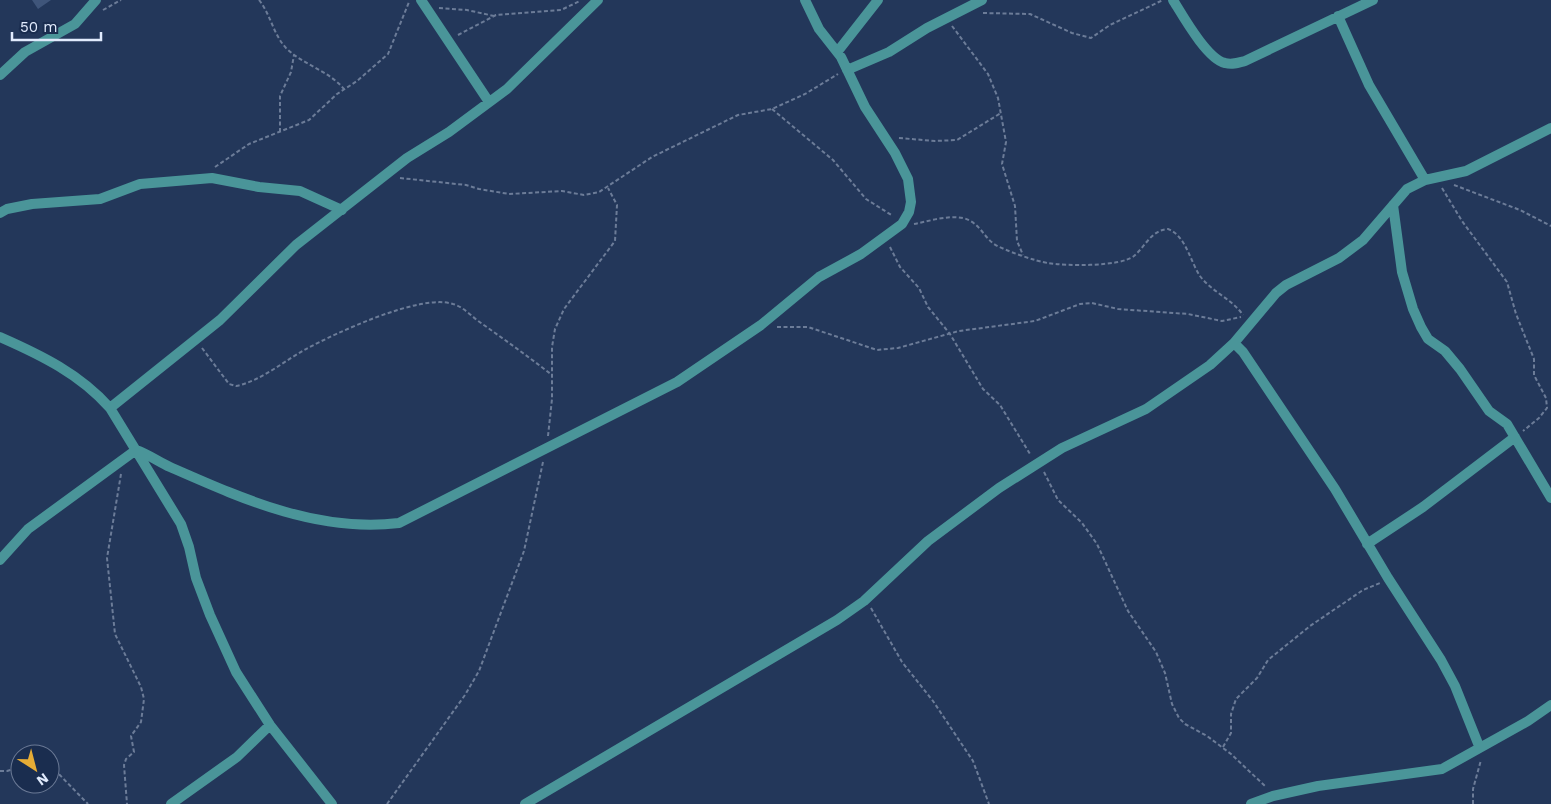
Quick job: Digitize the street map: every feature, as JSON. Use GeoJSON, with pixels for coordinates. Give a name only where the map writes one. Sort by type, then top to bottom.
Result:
{"type":"FeatureCollection","features":[{"type":"Feature","properties":{"kind":"street"},"geometry":{"type":"LineString","coordinates":[[0,75],[25,52],[75,24],[96,0]]}},
{"type":"Feature","properties":{"kind":"street"},"geometry":{"type":"LineString","coordinates":[[110,408],[220,320],[274,265],[342,210],[421,147],[449,132],[489,102],[531,66],[598,0]]}},
{"type":"Feature","properties":{"kind":"street"},"geometry":{"type":"LineString","coordinates":[[136,450],[197,478],[287,513],[316,521],[358,526],[399,523],[662,391],[716,357],[792,302],[819,276],[862,254],[886,238],[902,224],[909,212],[910,184],[865,107],[838,51],[819,29],[805,0]]}},
{"type":"Feature","properties":{"kind":"street"},"geometry":{"type":"LineString","coordinates":[[838,51],[878,0]]}},
{"type":"Feature","properties":{"kind":"street"},"geometry":{"type":"LineString","coordinates":[[847,70],[889,52],[946,18],[982,0]]}},
{"type":"Feature","properties":{"kind":"street"},"geometry":{"type":"LineString","coordinates":[[1174,0],[1201,42],[1220,62],[1229,64],[1245,61],[1373,0]]}},
{"type":"Feature","properties":{"kind":"street"},"geometry":{"type":"LineString","coordinates":[[424,4],[489,102]]}},
{"type":"Feature","properties":{"kind":"street"},"geometry":{"type":"LineString","coordinates":[[1338,16],[1369,85],[1430,178]]}},
{"type":"Feature","properties":{"kind":"street"},"geometry":{"type":"LineString","coordinates":[[525,804],[828,625],[864,601],[928,541],[1037,462],[1152,405],[1210,365],[1234,343],[1262,309],[1286,285],[1349,251],[1367,235],[1402,192],[1415,183],[1466,171],[1550,131]]}},
{"type":"Feature","properties":{"kind":"street"},"geometry":{"type":"LineString","coordinates":[[2,210],[44,202],[100,198],[140,184],[212,178],[258,187],[300,191],[342,210]]}},
{"type":"Feature","properties":{"kind":"street"},"geometry":{"type":"LineString","coordinates":[[1392,205],[1402,272],[1413,309],[1421,327],[1428,339],[1447,354],[1487,409],[1507,424],[1551,498]]}},
{"type":"Feature","properties":{"kind":"street"},"geometry":{"type":"LineString","coordinates":[[0,337],[60,366],[97,393],[110,408],[183,529],[196,578],[220,640],[236,672],[270,725],[332,804]]}},
{"type":"Feature","properties":{"kind":"street"},"geometry":{"type":"LineString","coordinates":[[1234,343],[1244,352],[1335,489],[1388,578],[1441,660],[1458,693],[1479,746]]}},
{"type":"Feature","properties":{"kind":"street"},"geometry":{"type":"LineString","coordinates":[[1367,544],[1423,507],[1515,437]]}},
{"type":"Feature","properties":{"kind":"street"},"geometry":{"type":"LineString","coordinates":[[0,560],[28,530],[136,450]]}},
{"type":"Feature","properties":{"kind":"street"},"geometry":{"type":"LineString","coordinates":[[1251,804],[1273,796],[1318,786],[1442,769],[1479,746],[1528,721],[1551,705]]}},
{"type":"Feature","properties":{"kind":"street"},"geometry":{"type":"LineString","coordinates":[[171,804],[237,756],[270,725]]}},
{"type":"Feature","properties":{"kind":"path"},"geometry":{"type":"LineString","coordinates":[[259,0],[265,8],[279,38],[294,55],[318,67],[344,89]]}},
{"type":"Feature","properties":{"kind":"path"},"geometry":{"type":"LineString","coordinates":[[213,169],[249,144],[317,115],[344,89],[357,81],[388,54],[410,0]]}},
{"type":"Feature","properties":{"kind":"path"},"geometry":{"type":"LineString","coordinates":[[424,4],[494,16],[531,11],[561,10],[583,0]]}},
{"type":"Feature","properties":{"kind":"path"},"geometry":{"type":"LineString","coordinates":[[981,13],[1030,14],[1072,33],[1091,38],[1110,25],[1163,0]]}},
{"type":"Feature","properties":{"kind":"path"},"geometry":{"type":"LineString","coordinates":[[450,41],[494,16]]}},
{"type":"Feature","properties":{"kind":"path"},"geometry":{"type":"LineString","coordinates":[[946,18],[988,74],[998,98],[1006,142],[1002,164],[1014,206],[1017,241],[1023,255]]}},
{"type":"Feature","properties":{"kind":"path"},"geometry":{"type":"LineString","coordinates":[[280,132],[280,96],[291,72],[294,55]]}},
{"type":"Feature","properties":{"kind":"path"},"geometry":{"type":"LineString","coordinates":[[384,177],[466,185],[485,191],[516,194],[562,191],[588,195],[608,188],[652,157],[729,119],[772,109],[805,94],[847,70]]}},
{"type":"Feature","properties":{"kind":"path"},"geometry":{"type":"LineString","coordinates":[[772,109],[832,160],[866,199],[902,224],[954,217],[965,219],[976,224],[994,244],[1050,264],[1115,263],[1134,256],[1149,239],[1160,231],[1168,229],[1180,238],[1196,270],[1207,284],[1244,316]]}},
{"type":"Feature","properties":{"kind":"path"},"geometry":{"type":"LineString","coordinates":[[883,135],[910,140],[957,140],[1001,113]]}},
{"type":"Feature","properties":{"kind":"path"},"geometry":{"type":"LineString","coordinates":[[1430,178],[1520,210],[1551,226]]}},
{"type":"Feature","properties":{"kind":"path"},"geometry":{"type":"LineString","coordinates":[[1430,178],[1507,282],[1516,314],[1534,359],[1534,375],[1546,398],[1547,408],[1544,414],[1515,437]]}},
{"type":"Feature","properties":{"kind":"path"},"geometry":{"type":"LineString","coordinates":[[387,804],[466,695],[479,671],[524,551],[550,424],[553,335],[560,316],[615,241],[617,205],[608,188]]}},
{"type":"Feature","properties":{"kind":"path"},"geometry":{"type":"LineString","coordinates":[[886,238],[900,267],[919,288],[931,313],[950,334],[983,389],[1000,405],[1022,444],[1048,477],[1058,500],[1080,520],[1097,544],[1128,611],[1156,652],[1165,673],[1172,704],[1179,718],[1244,765],[1273,796]]}},
{"type":"Feature","properties":{"kind":"path"},"geometry":{"type":"LineString","coordinates":[[753,330],[792,325],[808,327],[877,350],[898,348],[950,334],[1035,320],[1080,304],[1092,302],[1118,309],[1188,314],[1222,321],[1244,316],[1262,309]]}},
{"type":"Feature","properties":{"kind":"path"},"geometry":{"type":"LineString","coordinates":[[196,340],[229,384],[236,386],[265,374],[307,348],[351,327],[417,304],[451,303],[460,307],[552,375]]}},
{"type":"Feature","properties":{"kind":"path"},"geometry":{"type":"LineString","coordinates":[[120,462],[121,481],[111,520],[106,558],[111,610],[115,634],[141,687],[144,699],[141,722],[131,736],[134,752],[126,759],[124,765],[127,804]]}},
{"type":"Feature","properties":{"kind":"path"},"geometry":{"type":"LineString","coordinates":[[1223,748],[1231,733],[1231,714],[1236,699],[1257,678],[1268,660],[1310,626],[1363,590],[1388,578]]}},
{"type":"Feature","properties":{"kind":"path"},"geometry":{"type":"LineString","coordinates":[[864,601],[876,614],[902,662],[933,701],[973,761],[989,804]]}},
{"type":"Feature","properties":{"kind":"path"},"geometry":{"type":"LineString","coordinates":[[1473,804],[1473,789],[1481,760],[1479,746]]}},
{"type":"Feature","properties":{"kind":"path"},"geometry":{"type":"LineString","coordinates":[[60,776],[88,804]]}},
{"type":"Feature","properties":{"kind":"building"},"geometry":{"type":"Polygon","coordinates":[[[32,0],[51,0],[38,9],[32,0]]]}}]}
